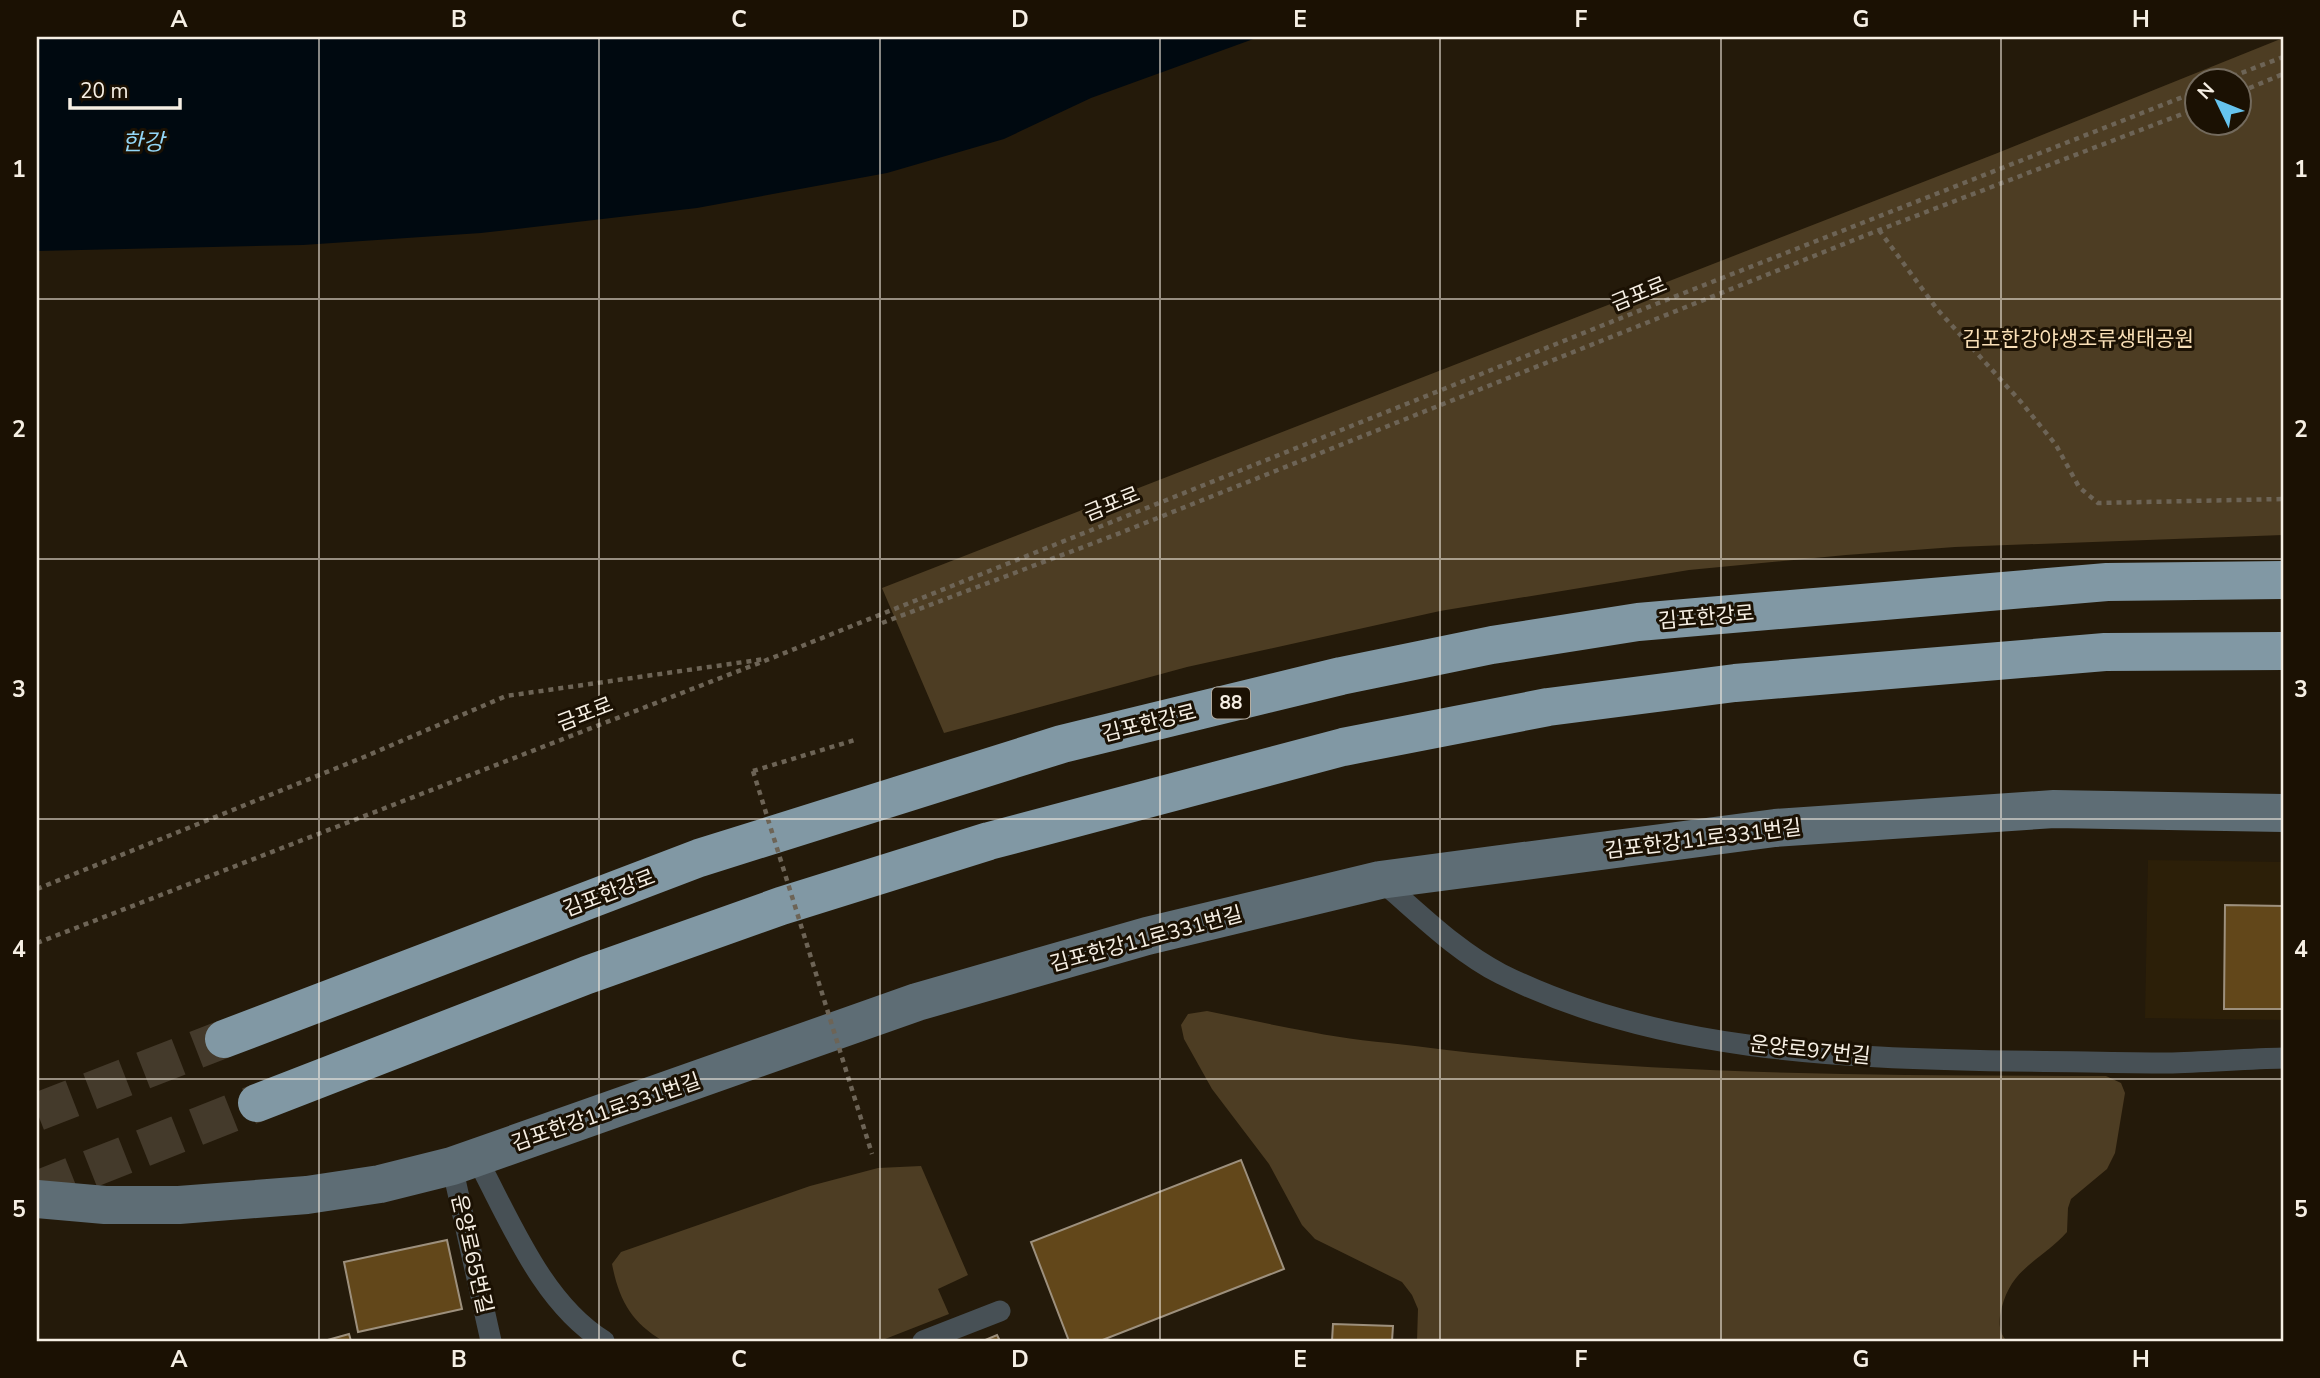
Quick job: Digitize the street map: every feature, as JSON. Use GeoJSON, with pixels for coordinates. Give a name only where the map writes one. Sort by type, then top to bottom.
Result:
{"type":"FeatureCollection","features":[{"type":"Feature","properties":{"kind":"highway","name":"김포한강로"},"geometry":{"type":"LineString","coordinates":[[224,1039],[699,859],[1062,744],[1341,676],[1492,645],[1638,622],[2107,582],[2283,580]]}},
{"type":"Feature","properties":{"kind":"highway"},"geometry":{"type":"LineString","coordinates":[[257,1103],[587,975],[781,906],[989,841],[1343,747],[1548,707],[1735,683],[2105,652],[2283,651]]}},
{"type":"Feature","properties":{"kind":"main road","name":"김포한강11로331번길"},"geometry":{"type":"LineString","coordinates":[[37,1199],[105,1205],[179,1205],[307,1195],[380,1184],[464,1161],[917,1002],[1147,936],[1381,880],[1789,827],[2054,809],[2283,813]]}},
{"type":"Feature","properties":{"kind":"lane","name":"운양로97번길"},"geometry":{"type":"LineString","coordinates":[[1381,880],[1464,951],[1500,973],[1553,997],[1640,1026],[1699,1037],[1793,1049],[1913,1059],[2169,1063],[2283,1058]]}},
{"type":"Feature","properties":{"kind":"lane","name":"운양로65번길"},"geometry":{"type":"LineString","coordinates":[[464,1161],[491,1341]]}},
{"type":"Feature","properties":{"kind":"lane"},"geometry":{"type":"LineString","coordinates":[[464,1161],[559,1304],[604,1341]]}},
{"type":"Feature","properties":{"kind":"lane"},"geometry":{"type":"LineString","coordinates":[[923,1341],[1000,1311]]}},
{"type":"Feature","properties":{"kind":"path"},"geometry":{"type":"LineString","coordinates":[[2254,68],[2283,57]]}},
{"type":"Feature","properties":{"kind":"path"},"geometry":{"type":"LineString","coordinates":[[2254,86],[2283,74]]}},
{"type":"Feature","properties":{"kind":"path","name":"금포로"},"geometry":{"type":"LineString","coordinates":[[37,943],[772,658],[1643,309],[2184,96]]}},
{"type":"Feature","properties":{"kind":"path"},"geometry":{"type":"LineString","coordinates":[[882,623],[1115,535],[1879,230],[2184,113]]}},
{"type":"Feature","properties":{"kind":"path"},"geometry":{"type":"LineString","coordinates":[[1879,230],[1937,309],[2056,445],[2079,487],[2098,503],[2283,499]]}},
{"type":"Feature","properties":{"kind":"path"},"geometry":{"type":"LineString","coordinates":[[37,889],[364,757],[506,696],[772,658]]}},
{"type":"Feature","properties":{"kind":"path"},"geometry":{"type":"LineString","coordinates":[[858,739],[753,771],[872,1154]]}},
{"type":"Feature","properties":{"kind":"shaded area"},"geometry":{"type":"Polygon","coordinates":[[[2148,860],[2283,862],[2283,1020],[2145,1018],[2148,860]]]}},
{"type":"Feature","properties":{"kind":"green space","name":"김포한강야생조류생태공원"},"geometry":{"type":"Polygon","coordinates":[[[2283,38],[2283,535],[1955,547],[1689,570],[1440,611],[1187,667],[944,733],[882,588],[2184,78],[2184,136],[2254,136],[2254,66],[2213,66],[2283,38]]]}},
{"type":"Feature","properties":{"kind":"green space"},"geometry":{"type":"Polygon","coordinates":[[[1207,1011],[1337,1037],[1501,1056],[1760,1072],[2106,1076],[2121,1083],[2125,1093],[2115,1153],[2107,1169],[2071,1199],[2067,1232],[2026,1268],[2010,1287],[2000,1320],[2001,1333],[2007,1341],[1417,1341],[1418,1309],[1402,1282],[1315,1239],[1302,1225],[1269,1164],[1212,1089],[1184,1039],[1181,1025],[1188,1014],[1207,1011]]]}},
{"type":"Feature","properties":{"kind":"green space"},"geometry":{"type":"Polygon","coordinates":[[[921,1166],[968,1275],[938,1289],[949,1314],[880,1341],[663,1341],[635,1318],[618,1289],[612,1264],[621,1252],[810,1186],[878,1168],[921,1166]]]}},
{"type":"Feature","properties":{"kind":"water","name":"한강"},"geometry":{"type":"Polygon","coordinates":[[[37,37],[1259,37],[1091,98],[1004,139],[887,173],[697,208],[481,233],[303,245],[37,251],[37,37]]]}},
{"type":"Feature","properties":{"kind":"building"},"geometry":{"type":"Polygon","coordinates":[[[2225,905],[2283,906],[2283,1009],[2224,1009],[2225,905]]]}},
{"type":"Feature","properties":{"kind":"building"},"geometry":{"type":"Polygon","coordinates":[[[1241,1160],[1284,1269],[1100,1341],[1069,1341],[1031,1242],[1241,1160]]]}},
{"type":"Feature","properties":{"kind":"building"},"geometry":{"type":"Polygon","coordinates":[[[447,1240],[462,1309],[358,1332],[344,1262],[447,1240]]]}},
{"type":"Feature","properties":{"kind":"building"},"geometry":{"type":"Polygon","coordinates":[[[1333,1324],[1393,1326],[1392,1341],[1332,1341],[1333,1324]]]}},
{"type":"Feature","properties":{"kind":"building"},"geometry":{"type":"Polygon","coordinates":[[[349,1334],[351,1341],[324,1341],[349,1334]]]}},
{"type":"Feature","properties":{"kind":"building"},"geometry":{"type":"Polygon","coordinates":[[[997,1335],[1000,1341],[983,1341],[997,1335]]]}},
{"type":"Feature","properties":{"kind":"tunnel"},"geometry":{"type":"LineString","coordinates":[[37,1112],[224,1039]]}},
{"type":"Feature","properties":{"kind":"tunnel"},"geometry":{"type":"LineString","coordinates":[[37,1190],[257,1103]]}}]}
